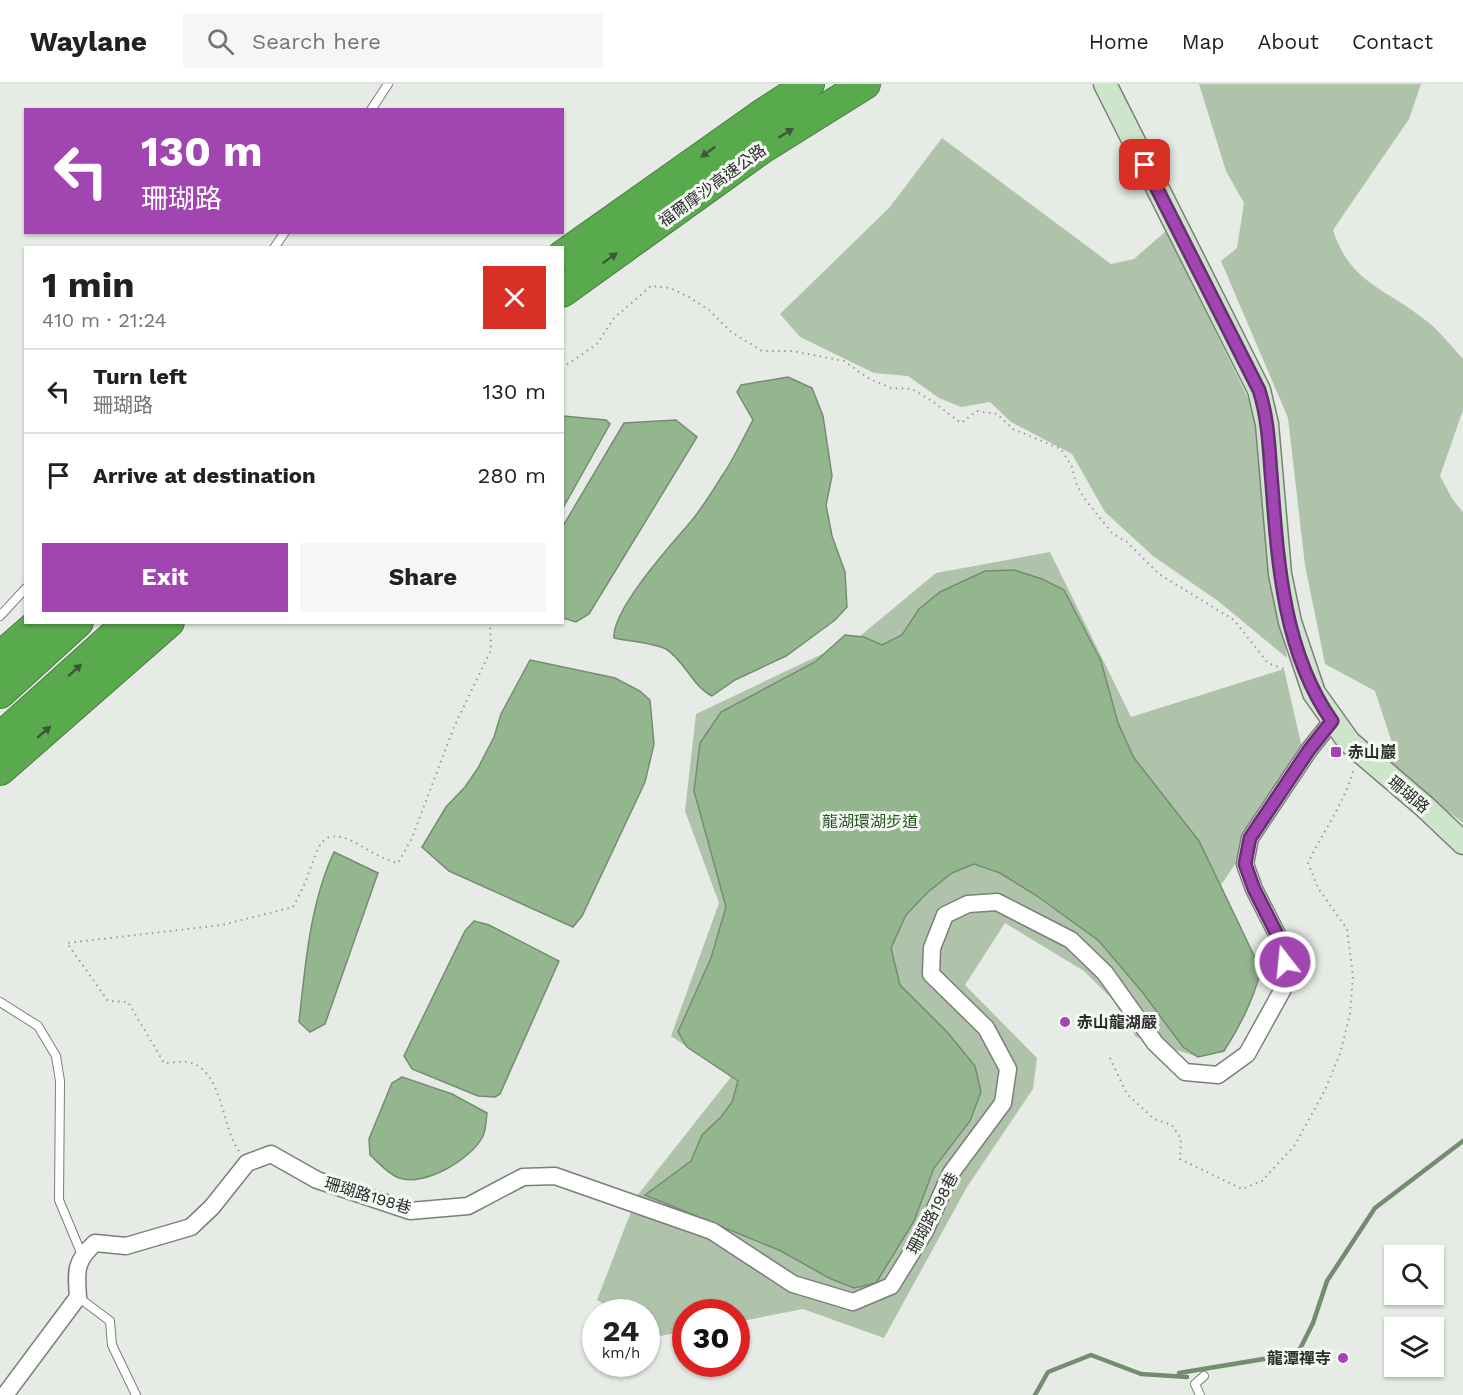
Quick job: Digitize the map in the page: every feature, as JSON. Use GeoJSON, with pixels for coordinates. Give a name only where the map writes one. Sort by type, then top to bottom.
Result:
{"type":"FeatureCollection","features":[{"type":"Feature","properties":{"kind":"highway","name":"福爾摩沙高速公路"},"geometry":{"type":"LineString","coordinates":[[564,255],[809,84]]}},
{"type":"Feature","properties":{"kind":"highway","name":"福爾摩沙高速公路"},"geometry":{"type":"LineString","coordinates":[[564,291],[761,149],[865,84]]}},
{"type":"Feature","properties":{"kind":"highway"},"geometry":{"type":"LineString","coordinates":[[0,657],[37,624]]}},
{"type":"Feature","properties":{"kind":"highway"},"geometry":{"type":"LineString","coordinates":[[0,693],[76,624]]}},
{"type":"Feature","properties":{"kind":"highway"},"geometry":{"type":"LineString","coordinates":[[0,738],[127,624]]}},
{"type":"Feature","properties":{"kind":"highway"},"geometry":{"type":"LineString","coordinates":[[0,770],[167,624]]}},
{"type":"Feature","properties":{"kind":"street","name":"珊瑚路"},"geometry":{"type":"LineString","coordinates":[[1105,84],[1259,390],[1267,424],[1280,574],[1288,614],[1306,675],[1314,693],[1332,721],[1358,751],[1424,806],[1463,843]]}},
{"type":"Feature","properties":{"kind":"street","name":"珊瑚路198巷"},"geometry":{"type":"LineString","coordinates":[[248,1163],[271,1154],[316,1180],[410,1211],[468,1206],[524,1177],[555,1176],[712,1231],[793,1284],[853,1302],[891,1286],[925,1231],[951,1173],[1003,1103],[1008,1069],[986,1028],[931,974],[932,948],[945,915],[968,904],[997,902],[1071,940],[1105,973],[1155,1043],[1185,1072],[1218,1075],[1247,1054],[1288,980],[1282,944],[1254,889],[1245,864],[1250,838],[1309,750],[1332,721]]}},
{"type":"Feature","properties":{"kind":"street"},"geometry":{"type":"LineString","coordinates":[[5,1395],[78,1297],[76,1273],[82,1255],[95,1243],[126,1246],[191,1227],[212,1207],[248,1163]]}},
{"type":"Feature","properties":{"kind":"lane"},"geometry":{"type":"LineString","coordinates":[[372,108],[388,84]]}},
{"type":"Feature","properties":{"kind":"lane"},"geometry":{"type":"LineString","coordinates":[[0,616],[24,590]]}},
{"type":"Feature","properties":{"kind":"lane"},"geometry":{"type":"LineString","coordinates":[[0,1002],[38,1026],[56,1056],[60,1081],[59,1200],[82,1255]]}},
{"type":"Feature","properties":{"kind":"lane"},"geometry":{"type":"LineString","coordinates":[[78,1297],[110,1321],[112,1345],[136,1395]]}},
{"type":"Feature","properties":{"kind":"lane"},"geometry":{"type":"LineString","coordinates":[[1200,1395],[1195,1384],[1204,1376]]}},
{"type":"Feature","properties":{"kind":"path"},"geometry":{"type":"LineString","coordinates":[[564,367],[597,344],[614,318],[651,286],[670,288],[709,310],[730,331],[762,351],[792,351],[844,360],[867,378],[891,388],[912,389],[961,423],[977,411],[997,414],[1013,429],[1061,449],[1072,466],[1076,483],[1088,504],[1112,533],[1127,542],[1159,574],[1234,621],[1268,663],[1306,675]]}},
{"type":"Feature","properties":{"kind":"path"},"geometry":{"type":"LineString","coordinates":[[248,1163],[235,1146],[219,1095],[201,1068],[188,1062],[164,1063],[128,1002],[108,1001],[68,943],[222,925],[293,907],[306,881],[318,846],[328,837],[340,836],[385,860],[398,863],[412,838],[454,727],[491,650],[490,624]]}},
{"type":"Feature","properties":{"kind":"green space"},"geometry":{"type":"Polygon","coordinates":[[[1199,84],[1421,84],[1409,119],[1333,230],[1340,248],[1359,273],[1429,323],[1463,359],[1463,410],[1440,476],[1453,500],[1463,512],[1463,823],[1377,757],[1392,743],[1375,691],[1325,664],[1305,565],[1288,418],[1221,261],[1237,248],[1244,203],[1226,171],[1199,84]]]}},
{"type":"Feature","properties":{"kind":"green space"},"geometry":{"type":"Polygon","coordinates":[[[942,138],[1111,264],[1134,259],[1166,231],[1252,406],[1263,453],[1270,535],[1269,584],[1282,619],[1287,658],[1218,601],[1153,556],[1105,512],[1072,454],[1011,422],[990,402],[961,407],[939,398],[908,376],[874,373],[800,337],[780,314],[889,208],[942,138]]]}},
{"type":"Feature","properties":{"kind":"green space","name":"龍湖環湖步道"},"geometry":{"type":"Polygon","coordinates":[[[1050,552],[1131,717],[1284,669],[1305,761],[1221,885],[1261,970],[1224,1051],[1198,1057],[1136,1037],[1113,1000],[1084,971],[1005,923],[965,985],[1037,1058],[1033,1089],[967,1187],[884,1338],[803,1309],[750,1319],[750,1299],[672,1299],[672,1334],[660,1336],[660,1299],[597,1299],[637,1196],[731,1077],[671,1036],[719,903],[685,811],[696,714],[860,636],[936,573],[1050,552]]]}},
{"type":"Feature","properties":{"kind":"shaded area"},"geometry":{"type":"Polygon","coordinates":[[[788,377],[812,388],[823,416],[832,476],[826,505],[832,536],[845,572],[847,607],[835,620],[786,656],[735,680],[712,696],[699,686],[673,654],[661,647],[614,638],[616,626],[643,579],[706,501],[753,420],[737,392],[741,385],[788,377]]]}},
{"type":"Feature","properties":{"kind":"shaded area"},"geometry":{"type":"Polygon","coordinates":[[[564,416],[606,420],[610,424],[564,506],[564,416]]]}},
{"type":"Feature","properties":{"kind":"shaded area"},"geometry":{"type":"Polygon","coordinates":[[[676,420],[697,437],[589,614],[576,622],[564,618],[564,524],[624,423],[676,420]]]}},
{"type":"Feature","properties":{"kind":"shaded area","name":"龍湖環湖步道"},"geometry":{"type":"Polygon","coordinates":[[[1014,570],[1042,579],[1064,590],[1101,661],[1118,723],[1134,758],[1199,841],[1261,970],[1246,1012],[1224,1051],[1198,1057],[1183,1047],[1143,993],[1099,941],[1037,896],[1000,873],[974,864],[952,873],[928,892],[906,915],[891,948],[900,985],[948,1033],[975,1066],[981,1092],[970,1121],[934,1168],[914,1221],[876,1283],[854,1288],[829,1278],[781,1251],[645,1195],[691,1161],[702,1135],[721,1117],[732,1102],[738,1081],[687,1047],[678,1032],[711,958],[726,907],[694,791],[700,743],[721,712],[815,662],[845,635],[864,637],[882,645],[902,635],[919,609],[940,592],[985,571],[1014,570]]]}},
{"type":"Feature","properties":{"kind":"shaded area"},"geometry":{"type":"Polygon","coordinates":[[[530,660],[615,678],[640,691],[650,700],[654,744],[645,782],[582,916],[573,927],[449,871],[422,847],[446,807],[465,787],[478,768],[494,737],[501,714],[530,660]]]}},
{"type":"Feature","properties":{"kind":"shaded area"},"geometry":{"type":"Polygon","coordinates":[[[334,852],[378,873],[325,1024],[310,1032],[299,1022],[306,957],[319,892],[334,852]]]}},
{"type":"Feature","properties":{"kind":"shaded area"},"geometry":{"type":"Polygon","coordinates":[[[474,921],[489,925],[559,961],[500,1094],[495,1097],[478,1096],[412,1069],[404,1056],[465,931],[474,921]]]}},
{"type":"Feature","properties":{"kind":"shaded area"},"geometry":{"type":"Polygon","coordinates":[[[402,1077],[452,1094],[487,1113],[483,1136],[469,1154],[434,1175],[409,1180],[399,1178],[387,1171],[370,1155],[369,1139],[392,1083],[402,1077]]]}},
{"type":"Feature","properties":{"kind":"waterway"},"geometry":{"type":"LineString","coordinates":[[1179,1373],[1282,1356],[1300,1349],[1313,1323],[1327,1281],[1375,1208],[1463,1141]]}},
{"type":"Feature","properties":{"kind":"waterway"},"geometry":{"type":"LineString","coordinates":[[1035,1395],[1048,1372],[1091,1355],[1141,1374],[1187,1377]]}},
{"type":"Feature","properties":{"kind":"place","name":"赤山巖"},"geometry":{"type":"Point","coordinates":[1336,752]}},
{"type":"Feature","properties":{"kind":"place","name":"赤山龍湖嚴"},"geometry":{"type":"Point","coordinates":[1065,1022]}},
{"type":"Feature","properties":{"kind":"place","name":"龍潭禪寺"},"geometry":{"type":"Point","coordinates":[1343,1358]}},
{"type":"Feature","properties":{"kind":"route"},"geometry":{"type":"LineString","coordinates":[[1145,165],[1259,390],[1266,415],[1276,538],[1288,614],[1310,685],[1332,721],[1309,750],[1250,838],[1245,864],[1254,889],[1282,944],[1285,962]]}}]}
